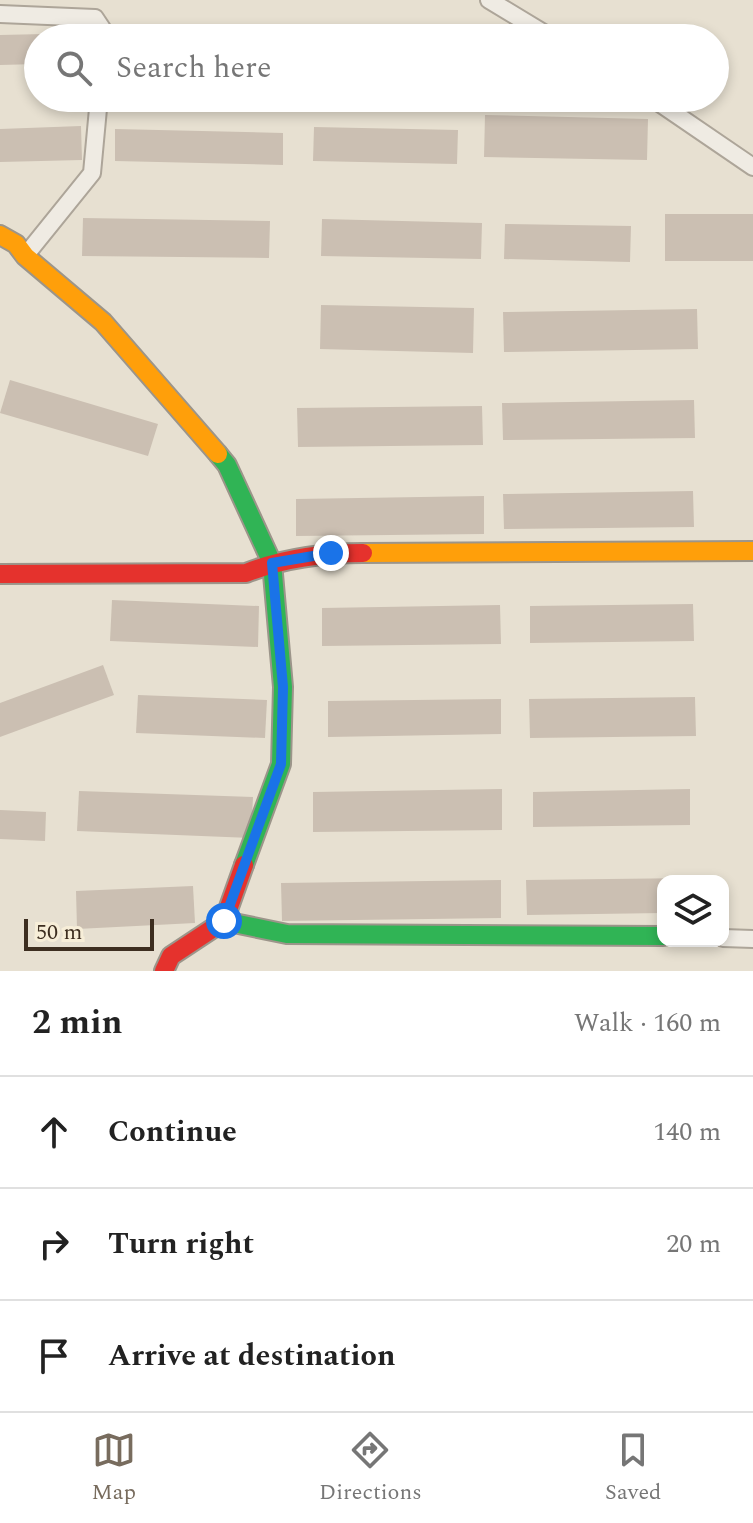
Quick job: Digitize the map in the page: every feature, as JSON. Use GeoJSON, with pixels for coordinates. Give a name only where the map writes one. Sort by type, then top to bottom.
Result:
{"type":"FeatureCollection","features":[{"type":"Feature","properties":{"kind":"street"},"geometry":{"type":"LineString","coordinates":[[489,0],[529,24]]}},
{"type":"Feature","properties":{"kind":"street"},"geometry":{"type":"LineString","coordinates":[[0,14],[95,18],[99,24]]}},
{"type":"Feature","properties":{"kind":"street"},"geometry":{"type":"LineString","coordinates":[[25,256],[92,173],[98,112]]}},
{"type":"Feature","properties":{"kind":"street"},"geometry":{"type":"LineString","coordinates":[[672,112],[753,167]]}},
{"type":"Feature","properties":{"kind":"street"},"geometry":{"type":"LineString","coordinates":[[0,235],[16,244],[25,256],[103,322],[227,465],[272,563],[283,687],[281,764],[224,921],[171,956],[164,971]]}},
{"type":"Feature","properties":{"kind":"street"},"geometry":{"type":"LineString","coordinates":[[0,574],[246,573],[272,563],[331,553],[753,551]]}},
{"type":"Feature","properties":{"kind":"street"},"geometry":{"type":"LineString","coordinates":[[224,921],[287,934],[657,936]]}},
{"type":"Feature","properties":{"kind":"street"},"geometry":{"type":"LineString","coordinates":[[729,938],[753,939]]}},
{"type":"Feature","properties":{"kind":"building"},"geometry":{"type":"Polygon","coordinates":[[[24,34],[24,64],[0,65],[0,35],[24,34]]]}},
{"type":"Feature","properties":{"kind":"building"},"geometry":{"type":"Polygon","coordinates":[[[485,115],[648,119],[647,160],[484,157],[485,115]]]}},
{"type":"Feature","properties":{"kind":"building"},"geometry":{"type":"Polygon","coordinates":[[[81,126],[82,160],[0,162],[0,129],[81,126]]]}},
{"type":"Feature","properties":{"kind":"building"},"geometry":{"type":"Polygon","coordinates":[[[314,127],[458,130],[457,164],[313,161],[314,127]]]}},
{"type":"Feature","properties":{"kind":"building"},"geometry":{"type":"Polygon","coordinates":[[[115,129],[283,133],[283,165],[115,161],[115,129]]]}},
{"type":"Feature","properties":{"kind":"building"},"geometry":{"type":"Polygon","coordinates":[[[665,214],[753,214],[753,261],[665,261],[665,214]]]}},
{"type":"Feature","properties":{"kind":"building"},"geometry":{"type":"Polygon","coordinates":[[[83,218],[270,221],[269,258],[82,256],[83,218]]]}},
{"type":"Feature","properties":{"kind":"building"},"geometry":{"type":"Polygon","coordinates":[[[322,219],[482,223],[481,259],[321,256],[322,219]]]}},
{"type":"Feature","properties":{"kind":"building"},"geometry":{"type":"Polygon","coordinates":[[[505,224],[631,226],[630,262],[504,259],[505,224]]]}},
{"type":"Feature","properties":{"kind":"building"},"geometry":{"type":"Polygon","coordinates":[[[321,305],[474,308],[473,353],[320,349],[321,305]]]}},
{"type":"Feature","properties":{"kind":"building"},"geometry":{"type":"Polygon","coordinates":[[[697,309],[698,349],[504,352],[503,312],[697,309]]]}},
{"type":"Feature","properties":{"kind":"building"},"geometry":{"type":"Polygon","coordinates":[[[10,380],[158,424],[148,456],[0,413],[10,380]]]}},
{"type":"Feature","properties":{"kind":"building"},"geometry":{"type":"Polygon","coordinates":[[[694,400],[695,438],[503,440],[502,403],[694,400]]]}},
{"type":"Feature","properties":{"kind":"building"},"geometry":{"type":"Polygon","coordinates":[[[482,406],[483,445],[298,447],[297,408],[482,406]]]}},
{"type":"Feature","properties":{"kind":"building"},"geometry":{"type":"Polygon","coordinates":[[[693,491],[694,527],[504,529],[503,494],[693,491]]]}},
{"type":"Feature","properties":{"kind":"building"},"geometry":{"type":"Polygon","coordinates":[[[484,496],[484,534],[296,536],[296,499],[484,496]]]}},
{"type":"Feature","properties":{"kind":"building"},"geometry":{"type":"Polygon","coordinates":[[[112,600],[259,606],[258,647],[110,641],[112,600]]]}},
{"type":"Feature","properties":{"kind":"building"},"geometry":{"type":"Polygon","coordinates":[[[693,604],[694,641],[530,643],[530,606],[693,604]]]}},
{"type":"Feature","properties":{"kind":"building"},"geometry":{"type":"Polygon","coordinates":[[[500,605],[501,644],[322,646],[322,608],[500,605]]]}},
{"type":"Feature","properties":{"kind":"building"},"geometry":{"type":"Polygon","coordinates":[[[103,665],[114,695],[0,737],[0,703],[103,665]]]}},
{"type":"Feature","properties":{"kind":"building"},"geometry":{"type":"Polygon","coordinates":[[[138,695],[267,700],[265,738],[136,733],[138,695]]]}},
{"type":"Feature","properties":{"kind":"building"},"geometry":{"type":"Polygon","coordinates":[[[695,697],[696,736],[530,738],[529,699],[695,697]]]}},
{"type":"Feature","properties":{"kind":"building"},"geometry":{"type":"Polygon","coordinates":[[[501,699],[501,734],[328,737],[328,701],[501,699]]]}},
{"type":"Feature","properties":{"kind":"building"},"geometry":{"type":"Polygon","coordinates":[[[502,789],[502,830],[313,832],[313,792],[502,789]]]}},
{"type":"Feature","properties":{"kind":"building"},"geometry":{"type":"Polygon","coordinates":[[[690,789],[690,825],[533,827],[533,792],[690,789]]]}},
{"type":"Feature","properties":{"kind":"building"},"geometry":{"type":"Polygon","coordinates":[[[79,791],[253,797],[251,838],[77,831],[79,791]]]}},
{"type":"Feature","properties":{"kind":"building"},"geometry":{"type":"Polygon","coordinates":[[[0,810],[46,812],[45,841],[0,839],[0,810]]]}},
{"type":"Feature","properties":{"kind":"building"},"geometry":{"type":"Polygon","coordinates":[[[657,878],[657,913],[527,915],[526,880],[657,878]]]}},
{"type":"Feature","properties":{"kind":"building"},"geometry":{"type":"Polygon","coordinates":[[[501,880],[501,918],[282,921],[281,883],[501,880]]]}},
{"type":"Feature","properties":{"kind":"building"},"geometry":{"type":"Polygon","coordinates":[[[193,886],[195,923],[77,929],[76,891],[193,886]]]}},
{"type":"Feature","properties":{"kind":"traffic: fast"},"geometry":{"type":"LineString","coordinates":[[218,454],[227,465],[272,563],[283,687],[281,764],[244,865]]}},
{"type":"Feature","properties":{"kind":"traffic: fast"},"geometry":{"type":"LineString","coordinates":[[224,921],[287,934],[657,936]]}},
{"type":"Feature","properties":{"kind":"traffic: slow"},"geometry":{"type":"LineString","coordinates":[[0,235],[16,244],[25,256],[103,322],[218,454]]}},
{"type":"Feature","properties":{"kind":"traffic: slow"},"geometry":{"type":"LineString","coordinates":[[363,553],[753,551]]}},
{"type":"Feature","properties":{"kind":"traffic: jam"},"geometry":{"type":"LineString","coordinates":[[0,574],[246,573],[304,557],[363,553]]}},
{"type":"Feature","properties":{"kind":"traffic: jam"},"geometry":{"type":"LineString","coordinates":[[164,971],[171,956],[224,921],[244,865]]}},
{"type":"Feature","properties":{"kind":"route"},"geometry":{"type":"LineString","coordinates":[[224,921],[281,764],[283,687],[272,563],[331,553]]}}]}
